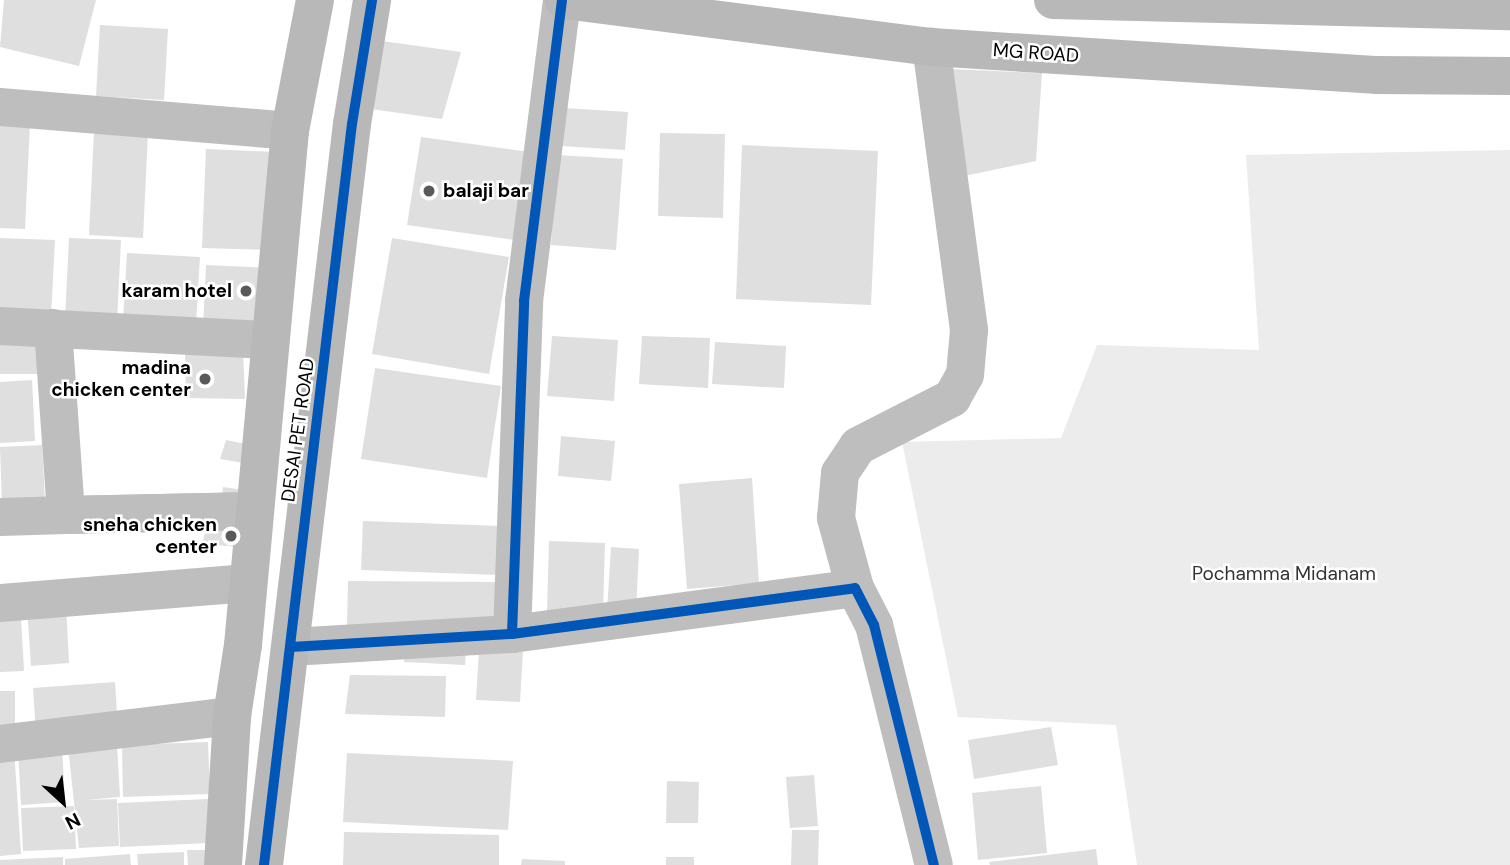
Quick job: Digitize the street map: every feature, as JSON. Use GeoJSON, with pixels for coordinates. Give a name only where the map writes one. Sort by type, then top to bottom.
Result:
{"type":"FeatureCollection","features":[{"type":"Feature","properties":{"kind":"street","name":"DESAI PET ROAD"},"geometry":{"type":"LineString","coordinates":[[223,865],[232,716],[248,583],[290,131],[315,0]]}},
{"type":"Feature","properties":{"kind":"street","name":"DESAI PET ROAD"},"geometry":{"type":"LineString","coordinates":[[264,865],[352,124],[372,0]]}},
{"type":"Feature","properties":{"kind":"street"},"geometry":{"type":"LineString","coordinates":[[512,634],[524,301],[563,0]]}},
{"type":"Feature","properties":{"kind":"street","name":"MG ROAD"},"geometry":{"type":"LineString","coordinates":[[563,0],[931,47],[1378,75],[1510,76]]}},
{"type":"Feature","properties":{"kind":"street"},"geometry":{"type":"LineString","coordinates":[[1053,0],[1378,4],[1510,11]]}},
{"type":"Feature","properties":{"kind":"street"},"geometry":{"type":"LineString","coordinates":[[931,47],[969,330],[965,375],[952,398],[858,446],[840,473],[836,517],[855,588],[874,625],[934,865]]}},
{"type":"Feature","properties":{"kind":"street"},"geometry":{"type":"LineString","coordinates":[[0,107],[290,131]]}},
{"type":"Feature","properties":{"kind":"street"},"geometry":{"type":"LineString","coordinates":[[0,326],[269,341]]}},
{"type":"Feature","properties":{"kind":"street"},"geometry":{"type":"LineString","coordinates":[[53,328],[80,515]]}},
{"type":"Feature","properties":{"kind":"street"},"geometry":{"type":"LineString","coordinates":[[0,517],[254,511]]}},
{"type":"Feature","properties":{"kind":"street"},"geometry":{"type":"LineString","coordinates":[[0,603],[248,583]]}},
{"type":"Feature","properties":{"kind":"street"},"geometry":{"type":"LineString","coordinates":[[291,647],[512,634],[855,588]]}},
{"type":"Feature","properties":{"kind":"street"},"geometry":{"type":"LineString","coordinates":[[0,744],[232,716]]}},
{"type":"Feature","properties":{"kind":"green space","name":"Pochamma Midanam"},"geometry":{"type":"Polygon","coordinates":[[[1510,150],[1510,865],[1137,865],[1116,725],[958,717],[902,442],[1061,438],[1097,345],[1259,350],[1246,155],[1510,150]]]}},
{"type":"Feature","properties":{"kind":"building"},"geometry":{"type":"Polygon","coordinates":[[[4,0],[96,0],[79,66],[0,47],[4,0]]]}},
{"type":"Feature","properties":{"kind":"building"},"geometry":{"type":"Polygon","coordinates":[[[100,25],[168,29],[164,100],[96,96],[100,25]]]}},
{"type":"Feature","properties":{"kind":"building"},"geometry":{"type":"Polygon","coordinates":[[[375,40],[461,52],[442,119],[371,109],[375,40]]]}},
{"type":"Feature","properties":{"kind":"building"},"geometry":{"type":"Polygon","coordinates":[[[949,69],[1042,73],[1036,161],[964,176],[949,69]]]}},
{"type":"Feature","properties":{"kind":"building"},"geometry":{"type":"Polygon","coordinates":[[[564,108],[628,112],[625,150],[561,146],[564,108]]]}},
{"type":"Feature","properties":{"kind":"building"},"geometry":{"type":"Polygon","coordinates":[[[0,122],[30,123],[25,229],[0,228],[0,122]]]}},
{"type":"Feature","properties":{"kind":"building"},"geometry":{"type":"Polygon","coordinates":[[[94,131],[148,133],[143,238],[89,235],[94,131]]]}},
{"type":"Feature","properties":{"kind":"building"},"geometry":{"type":"Polygon","coordinates":[[[660,133],[725,134],[723,218],[658,216],[660,133]]]}},
{"type":"Feature","properties":{"kind":"building"},"geometry":{"type":"Polygon","coordinates":[[[421,137],[529,152],[515,240],[407,225],[421,137]]]}},
{"type":"Feature","properties":{"kind":"building"},"geometry":{"type":"Polygon","coordinates":[[[742,145],[878,151],[871,305],[736,299],[742,145]]]}},
{"type":"Feature","properties":{"kind":"building"},"geometry":{"type":"Polygon","coordinates":[[[206,149],[274,152],[269,250],[202,248],[206,149]]]}},
{"type":"Feature","properties":{"kind":"building"},"geometry":{"type":"Polygon","coordinates":[[[557,155],[623,159],[616,250],[551,245],[557,155]]]}},
{"type":"Feature","properties":{"kind":"building"},"geometry":{"type":"Polygon","coordinates":[[[0,238],[55,240],[51,316],[0,314],[0,238]]]}},
{"type":"Feature","properties":{"kind":"building"},"geometry":{"type":"Polygon","coordinates":[[[69,238],[121,240],[117,322],[65,319],[69,238]]]}},
{"type":"Feature","properties":{"kind":"building"},"geometry":{"type":"Polygon","coordinates":[[[392,238],[509,257],[489,374],[372,354],[392,238]]]}},
{"type":"Feature","properties":{"kind":"building"},"geometry":{"type":"Polygon","coordinates":[[[127,253],[200,257],[196,324],[123,321],[127,253]]]}},
{"type":"Feature","properties":{"kind":"building"},"geometry":{"type":"Polygon","coordinates":[[[206,265],[270,268],[266,330],[203,327],[206,265]]]}},
{"type":"Feature","properties":{"kind":"building"},"geometry":{"type":"Polygon","coordinates":[[[0,335],[40,336],[39,374],[0,374],[0,335]]]}},
{"type":"Feature","properties":{"kind":"building"},"geometry":{"type":"Polygon","coordinates":[[[552,336],[618,340],[614,401],[547,396],[552,336]]]}},
{"type":"Feature","properties":{"kind":"building"},"geometry":{"type":"Polygon","coordinates":[[[642,336],[710,338],[708,388],[639,384],[642,336]]]}},
{"type":"Feature","properties":{"kind":"building"},"geometry":{"type":"Polygon","coordinates":[[[715,342],[786,346],[784,388],[712,384],[715,342]]]}},
{"type":"Feature","properties":{"kind":"building"},"geometry":{"type":"Polygon","coordinates":[[[243,350],[245,399],[186,398],[185,353],[243,350]]]}},
{"type":"Feature","properties":{"kind":"building"},"geometry":{"type":"Polygon","coordinates":[[[375,368],[501,386],[487,478],[361,459],[375,368]]]}},
{"type":"Feature","properties":{"kind":"building"},"geometry":{"type":"Polygon","coordinates":[[[32,380],[35,441],[0,443],[0,382],[32,380]]]}},
{"type":"Feature","properties":{"kind":"building"},"geometry":{"type":"Polygon","coordinates":[[[561,436],[615,441],[611,481],[558,476],[561,436]]]}},
{"type":"Feature","properties":{"kind":"building"},"geometry":{"type":"Polygon","coordinates":[[[226,440],[251,445],[249,464],[220,459],[226,440]]]}},
{"type":"Feature","properties":{"kind":"building"},"geometry":{"type":"Polygon","coordinates":[[[42,445],[45,501],[2,504],[0,447],[42,445]]]}},
{"type":"Feature","properties":{"kind":"building"},"geometry":{"type":"Polygon","coordinates":[[[752,478],[759,583],[687,589],[679,484],[752,478]]]}},
{"type":"Feature","properties":{"kind":"building"},"geometry":{"type":"Polygon","coordinates":[[[223,487],[244,490],[222,501],[223,487]]]}},
{"type":"Feature","properties":{"kind":"building"},"geometry":{"type":"Polygon","coordinates":[[[363,521],[501,526],[499,575],[361,570],[363,521]]]}},
{"type":"Feature","properties":{"kind":"building"},"geometry":{"type":"Polygon","coordinates":[[[241,524],[241,547],[202,544],[207,525],[241,524]]]}},
{"type":"Feature","properties":{"kind":"building"},"geometry":{"type":"Polygon","coordinates":[[[549,541],[605,543],[603,612],[547,611],[549,541]]]}},
{"type":"Feature","properties":{"kind":"building"},"geometry":{"type":"Polygon","coordinates":[[[611,547],[639,549],[636,612],[607,611],[611,547]]]}},
{"type":"Feature","properties":{"kind":"building"},"geometry":{"type":"Polygon","coordinates":[[[348,581],[498,582],[498,627],[347,626],[348,581]]]}},
{"type":"Feature","properties":{"kind":"building"},"geometry":{"type":"Polygon","coordinates":[[[66,605],[69,663],[31,666],[27,607],[66,605]]]}},
{"type":"Feature","properties":{"kind":"building"},"geometry":{"type":"Polygon","coordinates":[[[21,617],[24,671],[0,672],[0,618],[21,617]]]}},
{"type":"Feature","properties":{"kind":"building"},"geometry":{"type":"Polygon","coordinates":[[[405,648],[466,651],[465,665],[404,662],[405,648]]]}},
{"type":"Feature","properties":{"kind":"building"},"geometry":{"type":"Polygon","coordinates":[[[479,650],[523,652],[520,702],[476,700],[479,650]]]}},
{"type":"Feature","properties":{"kind":"building"},"geometry":{"type":"Polygon","coordinates":[[[350,675],[446,676],[445,717],[345,714],[350,675]]]}},
{"type":"Feature","properties":{"kind":"building"},"geometry":{"type":"Polygon","coordinates":[[[115,682],[118,728],[36,733],[33,688],[115,682]]]}},
{"type":"Feature","properties":{"kind":"building"},"geometry":{"type":"Polygon","coordinates":[[[0,691],[15,691],[15,738],[0,738],[0,691]]]}},
{"type":"Feature","properties":{"kind":"building"},"geometry":{"type":"Polygon","coordinates":[[[1051,727],[1058,765],[974,779],[968,740],[1051,727]]]}},
{"type":"Feature","properties":{"kind":"building"},"geometry":{"type":"Polygon","coordinates":[[[208,742],[210,794],[123,797],[122,745],[208,742]]]}},
{"type":"Feature","properties":{"kind":"building"},"geometry":{"type":"Polygon","coordinates":[[[117,744],[120,797],[86,800],[117,799],[119,846],[79,848],[68,747],[117,744]]]}},
{"type":"Feature","properties":{"kind":"building"},"geometry":{"type":"Polygon","coordinates":[[[62,747],[65,802],[21,805],[18,749],[62,747]]]}},
{"type":"Feature","properties":{"kind":"building"},"geometry":{"type":"Polygon","coordinates":[[[14,748],[21,854],[0,856],[0,749],[14,748]]]}},
{"type":"Feature","properties":{"kind":"building"},"geometry":{"type":"Polygon","coordinates":[[[347,753],[513,761],[508,830],[343,822],[347,753]]]}},
{"type":"Feature","properties":{"kind":"building"},"geometry":{"type":"Polygon","coordinates":[[[814,775],[818,826],[790,828],[786,777],[814,775]]]}},
{"type":"Feature","properties":{"kind":"building"},"geometry":{"type":"Polygon","coordinates":[[[667,781],[699,782],[698,823],[666,823],[667,781]]]}},
{"type":"Feature","properties":{"kind":"building"},"geometry":{"type":"Polygon","coordinates":[[[1041,786],[1047,853],[978,860],[972,793],[1041,786]]]}},
{"type":"Feature","properties":{"kind":"building"},"geometry":{"type":"Polygon","coordinates":[[[208,799],[209,843],[120,847],[118,803],[208,799]]]}},
{"type":"Feature","properties":{"kind":"building"},"geometry":{"type":"Polygon","coordinates":[[[74,806],[76,849],[23,851],[21,808],[74,806]]]}},
{"type":"Feature","properties":{"kind":"building"},"geometry":{"type":"Polygon","coordinates":[[[792,830],[819,830],[818,865],[791,865],[792,830]]]}},
{"type":"Feature","properties":{"kind":"building"},"geometry":{"type":"Polygon","coordinates":[[[344,832],[499,835],[499,865],[343,865],[344,832]]]}},
{"type":"Feature","properties":{"kind":"building"},"geometry":{"type":"Polygon","coordinates":[[[1096,849],[1098,865],[990,865],[989,862],[1096,849]]]}},
{"type":"Feature","properties":{"kind":"building"},"geometry":{"type":"Polygon","coordinates":[[[187,850],[208,850],[206,865],[188,865],[187,850]]]}},
{"type":"Feature","properties":{"kind":"building"},"geometry":{"type":"Polygon","coordinates":[[[184,852],[184,865],[138,865],[137,854],[184,852]]]}},
{"type":"Feature","properties":{"kind":"building"},"geometry":{"type":"Polygon","coordinates":[[[130,854],[131,865],[65,865],[65,859],[130,854]]]}},
{"type":"Feature","properties":{"kind":"building"},"geometry":{"type":"Polygon","coordinates":[[[63,857],[63,865],[0,865],[0,860],[63,857]]]}},
{"type":"Feature","properties":{"kind":"building"},"geometry":{"type":"Polygon","coordinates":[[[666,857],[694,857],[694,865],[666,865],[666,857]]]}},
{"type":"Feature","properties":{"kind":"building"},"geometry":{"type":"Polygon","coordinates":[[[522,859],[565,861],[565,865],[521,865],[522,859]]]}},
{"type":"Feature","properties":{"kind":"cycle path"},"geometry":{"type":"LineString","coordinates":[[264,865],[352,124],[372,0]]}},
{"type":"Feature","properties":{"kind":"cycle path"},"geometry":{"type":"LineString","coordinates":[[512,634],[524,301],[562,0]]}},
{"type":"Feature","properties":{"kind":"cycle path"},"geometry":{"type":"LineString","coordinates":[[291,647],[512,634],[855,588],[874,625],[934,865]]}},
{"type":"Feature","properties":{"kind":"place","name":"balaji bar"},"geometry":{"type":"Point","coordinates":[429,191]}},
{"type":"Feature","properties":{"kind":"place","name":"karam hotel"},"geometry":{"type":"Point","coordinates":[246,291]}},
{"type":"Feature","properties":{"kind":"place","name":"madina chicken center"},"geometry":{"type":"Point","coordinates":[205,379]}},
{"type":"Feature","properties":{"kind":"place","name":"sneha chicken center"},"geometry":{"type":"Point","coordinates":[231,536]}}]}
